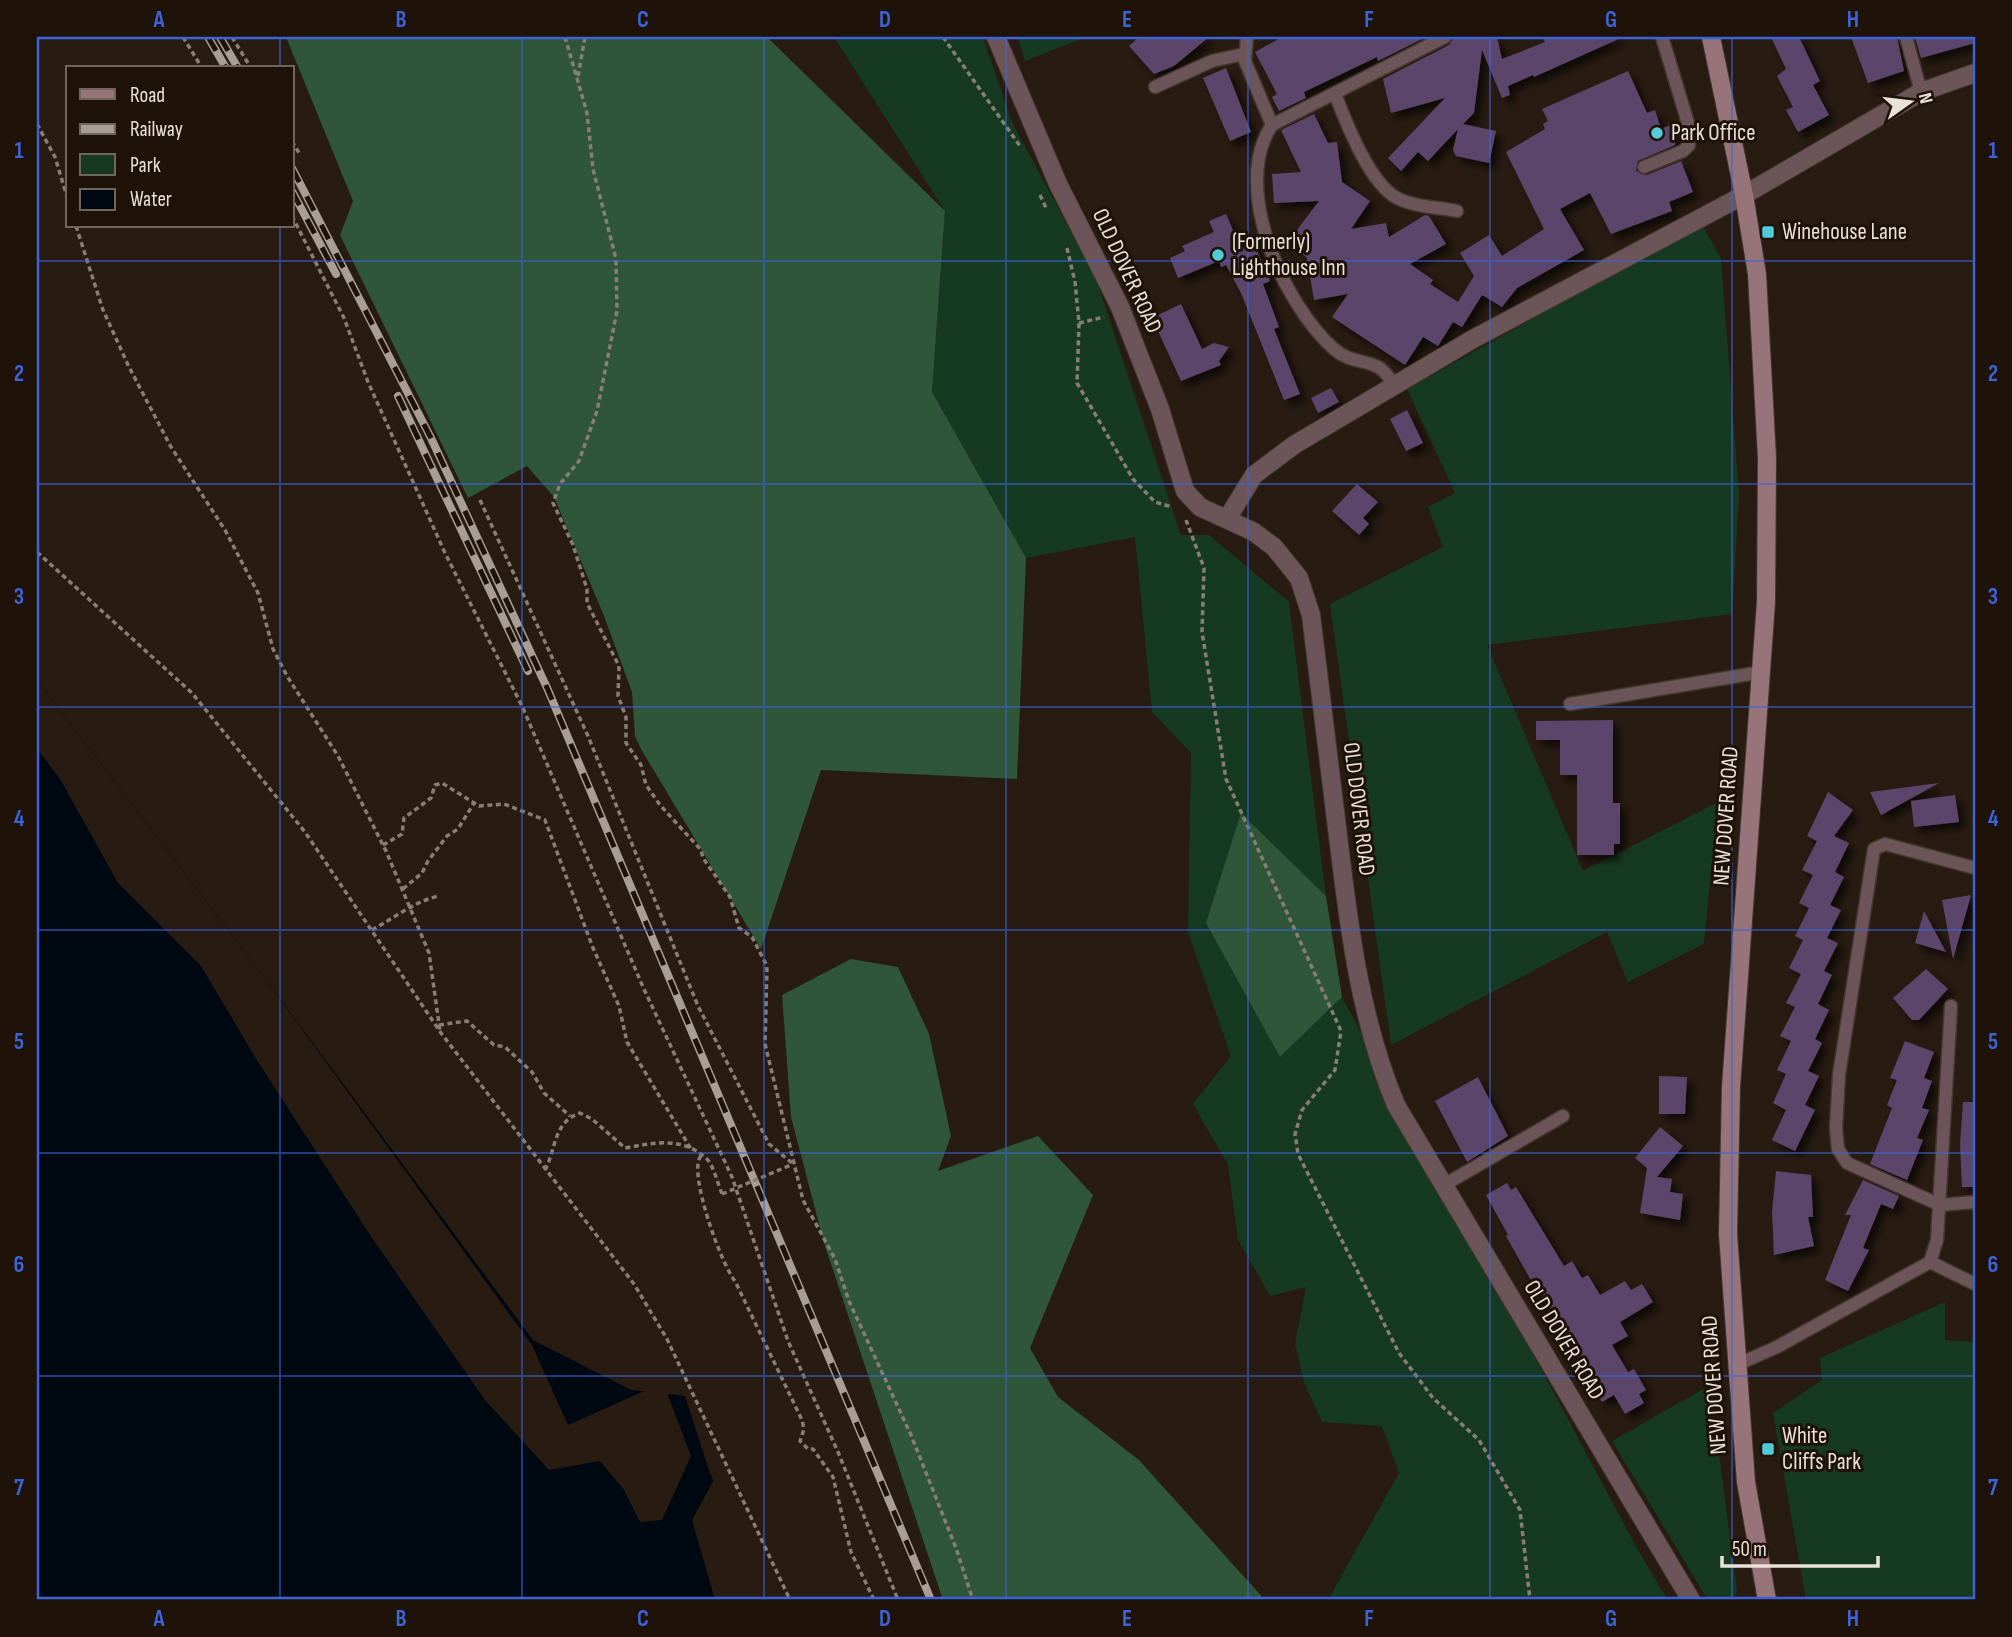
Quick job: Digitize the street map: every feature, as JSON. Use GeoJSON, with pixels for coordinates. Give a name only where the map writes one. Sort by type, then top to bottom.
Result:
{"type":"FeatureCollection","features":[{"type":"Feature","properties":{"kind":"main road","name":"NEW DOVER ROAD"},"geometry":{"type":"LineString","coordinates":[[1711,37],[1744,195],[1757,274],[1766,445],[1768,554],[1762,672],[1734,1032],[1728,1163],[1728,1234],[1746,1482],[1767,1600]]}},
{"type":"Feature","properties":{"kind":"street","name":"OLD DOVER ROAD"},"geometry":{"type":"LineString","coordinates":[[996,37],[1058,184],[1120,307],[1160,409],[1185,491],[1200,507],[1254,532],[1274,547],[1294,570],[1307,597],[1347,908],[1371,1037],[1396,1105],[1692,1600]]}},
{"type":"Feature","properties":{"kind":"street"},"geometry":{"type":"LineString","coordinates":[[1227,519],[1254,475],[1274,457],[1473,340],[1744,195],[1921,92],[1975,73]]}},
{"type":"Feature","properties":{"kind":"lane"},"geometry":{"type":"LineString","coordinates":[[1247,37],[1244,54],[1250,75],[1272,125]]}},
{"type":"Feature","properties":{"kind":"lane"},"geometry":{"type":"LineString","coordinates":[[1396,387],[1378,367],[1349,359],[1336,350],[1311,327],[1293,297],[1264,228],[1258,202],[1259,152],[1272,125],[1445,37]]}},
{"type":"Feature","properties":{"kind":"lane"},"geometry":{"type":"LineString","coordinates":[[1644,167],[1684,151],[1689,145],[1688,123],[1662,37]]}},
{"type":"Feature","properties":{"kind":"lane"},"geometry":{"type":"LineString","coordinates":[[1906,37],[1921,92]]}},
{"type":"Feature","properties":{"kind":"lane"},"geometry":{"type":"LineString","coordinates":[[1155,87],[1212,61],[1244,54]]}},
{"type":"Feature","properties":{"kind":"lane"},"geometry":{"type":"LineString","coordinates":[[1335,94],[1366,160],[1389,191],[1403,200],[1457,211]]}},
{"type":"Feature","properties":{"kind":"lane"},"geometry":{"type":"LineString","coordinates":[[1570,704],[1762,672]]}},
{"type":"Feature","properties":{"kind":"lane"},"geometry":{"type":"LineString","coordinates":[[1975,868],[1885,844],[1874,849],[1839,1075],[1836,1128],[1842,1157],[1853,1166],[1940,1205],[1975,1202]]}},
{"type":"Feature","properties":{"kind":"lane"},"geometry":{"type":"LineString","coordinates":[[1736,1365],[1777,1348],[1930,1262],[1937,1240],[1940,1205],[1951,1006]]}},
{"type":"Feature","properties":{"kind":"lane"},"geometry":{"type":"LineString","coordinates":[[1444,1185],[1563,1116]]}},
{"type":"Feature","properties":{"kind":"lane"},"geometry":{"type":"LineString","coordinates":[[1930,1262],[1975,1284]]}},
{"type":"Feature","properties":{"kind":"path"},"geometry":{"type":"LineString","coordinates":[[183,37],[201,66]]}},
{"type":"Feature","properties":{"kind":"path"},"geometry":{"type":"LineString","coordinates":[[232,37],[250,66]]}},
{"type":"Feature","properties":{"kind":"path"},"geometry":{"type":"LineString","coordinates":[[565,37],[587,113],[593,169],[616,260],[617,311],[597,411],[579,461],[560,484],[553,503],[573,545],[587,590],[587,603],[619,666],[618,696],[626,717],[626,743],[641,765],[646,785],[660,805],[701,850],[730,897],[739,928],[752,937],[767,967],[765,1044],[792,1164],[803,1200],[835,1259],[849,1301],[911,1435],[956,1548],[973,1600]]}},
{"type":"Feature","properties":{"kind":"path"},"geometry":{"type":"LineString","coordinates":[[578,78],[585,37]]}},
{"type":"Feature","properties":{"kind":"path"},"geometry":{"type":"LineString","coordinates":[[943,37],[1021,147]]}},
{"type":"Feature","properties":{"kind":"path"},"geometry":{"type":"LineString","coordinates":[[37,124],[55,157],[66,193]]}},
{"type":"Feature","properties":{"kind":"path"},"geometry":{"type":"LineString","coordinates":[[294,144],[299,153]]}},
{"type":"Feature","properties":{"kind":"path"},"geometry":{"type":"LineString","coordinates":[[1037,186],[1052,219]]}},
{"type":"Feature","properties":{"kind":"path"},"geometry":{"type":"LineString","coordinates":[[294,220],[344,318],[374,395],[445,553],[522,706],[649,1000],[732,1177],[788,1341],[838,1452],[898,1600]]}},
{"type":"Feature","properties":{"kind":"path"},"geometry":{"type":"LineString","coordinates":[[77,228],[103,310],[129,367],[171,447],[225,530],[258,593],[273,649],[286,676],[338,756],[383,845],[429,953],[441,1033]]}},
{"type":"Feature","properties":{"kind":"path"},"geometry":{"type":"LineString","coordinates":[[1063,240],[1075,282],[1079,323],[1077,383],[1133,479],[1154,502],[1182,510],[1204,568],[1202,632],[1226,779],[1341,1031],[1335,1070],[1302,1110],[1295,1135],[1298,1154],[1399,1353],[1433,1398],[1479,1440],[1520,1510],[1530,1600]]}},
{"type":"Feature","properties":{"kind":"path"},"geometry":{"type":"LineString","coordinates":[[1079,323],[1110,315],[1120,307]]}},
{"type":"Feature","properties":{"kind":"path"},"geometry":{"type":"LineString","coordinates":[[480,500],[588,736],[698,1006],[769,1144],[792,1164]]}},
{"type":"Feature","properties":{"kind":"path"},"geometry":{"type":"LineString","coordinates":[[37,552],[192,693],[306,832],[441,1033],[634,1283],[667,1339],[790,1600]]}},
{"type":"Feature","properties":{"kind":"path"},"geometry":{"type":"LineString","coordinates":[[383,845],[402,834],[404,818],[431,799],[435,785],[442,783],[474,803],[518,807],[545,820],[593,948],[619,1006],[627,1042],[691,1149]]}},
{"type":"Feature","properties":{"kind":"path"},"geometry":{"type":"LineString","coordinates":[[402,889],[422,873],[447,836],[458,829],[474,803]]}},
{"type":"Feature","properties":{"kind":"path"},"geometry":{"type":"LineString","coordinates":[[372,930],[411,909],[419,900],[439,896]]}},
{"type":"Feature","properties":{"kind":"path"},"geometry":{"type":"LineString","coordinates":[[439,1025],[467,1021],[532,1072],[534,1081],[544,1093],[570,1116]]}},
{"type":"Feature","properties":{"kind":"path"},"geometry":{"type":"LineString","coordinates":[[545,1170],[553,1141],[570,1116],[580,1113],[592,1119],[625,1148],[670,1141],[707,1158],[722,1194],[792,1164]]}},
{"type":"Feature","properties":{"kind":"path"},"geometry":{"type":"LineString","coordinates":[[701,1156],[696,1166],[699,1184],[722,1261],[735,1280],[802,1420],[804,1429],[800,1441],[808,1449],[813,1449],[834,1477],[851,1552],[874,1600]]}},
{"type":"Feature","properties":{"kind":"green space"},"geometry":{"type":"Polygon","coordinates":[[[286,37],[767,37],[945,211],[932,392],[1026,558],[1017,779],[821,770],[761,949],[635,736],[632,692],[604,616],[554,497],[527,466],[468,498],[340,235],[353,201],[286,37]]]}},
{"type":"Feature","properties":{"kind":"green space"},"geometry":{"type":"Polygon","coordinates":[[[834,37],[983,37],[1012,122],[1096,279],[1181,535],[1209,535],[1289,602],[1326,896],[1242,814],[1281,1056],[1342,997],[1639,1552],[1668,1600],[1328,1600],[1399,1473],[1382,1426],[1322,1422],[1304,1382],[1295,1344],[1306,1287],[1270,1296],[1238,1240],[1228,1165],[1193,1104],[1231,1056],[1188,932],[1191,753],[1152,712],[1135,537],[1026,558],[932,392],[945,211],[834,37]]]}},
{"type":"Feature","properties":{"kind":"green space"},"geometry":{"type":"Polygon","coordinates":[[[1018,37],[1086,37],[1025,61],[1018,37]]]}},
{"type":"Feature","properties":{"kind":"green space"},"geometry":{"type":"Polygon","coordinates":[[[1702,224],[1721,259],[1739,494],[1732,614],[1487,645],[1583,871],[1718,802],[1704,944],[1628,982],[1607,932],[1391,1045],[1330,604],[1443,547],[1428,507],[1455,493],[1407,389],[1702,224]]]}},
{"type":"Feature","properties":{"kind":"green space"},"geometry":{"type":"Polygon","coordinates":[[[1241,813],[1326,896],[1342,997],[1280,1057],[1206,923],[1241,813]]]}},
{"type":"Feature","properties":{"kind":"green space"},"geometry":{"type":"Polygon","coordinates":[[[851,959],[898,967],[929,1034],[951,1136],[938,1171],[1038,1136],[1093,1195],[1030,1348],[1058,1397],[1139,1460],[1265,1600],[943,1600],[824,1243],[791,1117],[782,995],[851,959]]]}},
{"type":"Feature","properties":{"kind":"green space"},"geometry":{"type":"Polygon","coordinates":[[[1945,1302],[1945,1340],[1975,1342],[1975,1600],[1806,1600],[1773,1413],[1822,1380],[1820,1358],[1945,1302]]]}},
{"type":"Feature","properties":{"kind":"green space"},"geometry":{"type":"Polygon","coordinates":[[[1710,1385],[1737,1591],[1734,1600],[1708,1600],[1612,1441],[1710,1385]]]}},
{"type":"Feature","properties":{"kind":"water"},"geometry":{"type":"Polygon","coordinates":[[[37,680],[264,977],[533,1340],[631,1390],[685,1396],[710,1473],[765,1600],[37,1600],[37,680]]]}},
{"type":"Feature","properties":{"kind":"pier"},"geometry":{"type":"Polygon","coordinates":[[[37,680],[264,977],[532,1345],[568,1425],[651,1388],[666,1390],[691,1456],[662,1520],[640,1522],[624,1490],[600,1461],[549,1470],[485,1400],[372,1238],[258,1062],[201,966],[118,883],[60,779],[37,749],[37,680]]]}},
{"type":"Feature","properties":{"kind":"pier"},"geometry":{"type":"Polygon","coordinates":[[[716,1476],[768,1600],[715,1600],[692,1520],[716,1476]]]}},
{"type":"Feature","properties":{"kind":"building"},"geometry":{"type":"Polygon","coordinates":[[[1139,37],[1209,37],[1174,66],[1154,74],[1129,46],[1139,37]]]}},
{"type":"Feature","properties":{"kind":"building"},"geometry":{"type":"Polygon","coordinates":[[[1282,37],[1426,37],[1378,61],[1377,57],[1304,92],[1306,98],[1279,111],[1272,97],[1277,94],[1255,52],[1282,37]]]}},
{"type":"Feature","properties":{"kind":"building"},"geometry":{"type":"Polygon","coordinates":[[[1454,37],[1497,37],[1502,59],[1545,42],[1542,37],[1623,37],[1508,86],[1510,95],[1502,98],[1482,50],[1474,113],[1463,124],[1496,131],[1489,163],[1456,156],[1453,150],[1458,129],[1428,161],[1418,152],[1401,171],[1388,158],[1445,98],[1391,113],[1383,79],[1449,45],[1454,37]]]}},
{"type":"Feature","properties":{"kind":"building"},"geometry":{"type":"Polygon","coordinates":[[[1771,37],[1799,37],[1820,81],[1813,85],[1829,115],[1798,132],[1786,110],[1793,107],[1777,76],[1786,69],[1771,37]]]}},
{"type":"Feature","properties":{"kind":"building"},"geometry":{"type":"Polygon","coordinates":[[[1851,37],[1897,37],[1904,71],[1868,83],[1851,37]]]}},
{"type":"Feature","properties":{"kind":"building"},"geometry":{"type":"Polygon","coordinates":[[[1915,37],[1975,37],[1975,43],[1921,58],[1915,37]]]}},
{"type":"Feature","properties":{"kind":"building"},"geometry":{"type":"Polygon","coordinates":[[[1226,68],[1251,132],[1230,141],[1203,78],[1226,68]]]}},
{"type":"Feature","properties":{"kind":"building"},"geometry":{"type":"Polygon","coordinates":[[[1628,71],[1647,113],[1655,110],[1661,129],[1670,125],[1676,141],[1675,145],[1638,161],[1636,171],[1647,175],[1681,161],[1693,192],[1669,202],[1672,211],[1611,234],[1590,193],[1560,209],[1584,250],[1517,288],[1502,307],[1482,295],[1462,327],[1453,322],[1438,346],[1423,337],[1405,365],[1332,317],[1348,294],[1314,300],[1307,258],[1301,253],[1304,250],[1290,239],[1319,201],[1274,203],[1272,174],[1301,172],[1281,130],[1314,114],[1328,143],[1337,142],[1342,182],[1370,201],[1351,229],[1386,223],[1389,237],[1425,215],[1429,216],[1446,244],[1410,264],[1433,280],[1430,284],[1458,302],[1474,276],[1460,253],[1489,235],[1502,256],[1544,229],[1506,152],[1545,129],[1543,124],[1548,121],[1542,109],[1628,71]]]}},
{"type":"Feature","properties":{"kind":"building","name":"(Formerly) Lighthouse Inn"},"geometry":{"type":"Polygon","coordinates":[[[1226,214],[1241,249],[1254,243],[1270,281],[1263,284],[1279,327],[1274,329],[1300,394],[1284,400],[1241,293],[1226,265],[1221,267],[1219,261],[1178,278],[1170,258],[1185,251],[1182,246],[1214,232],[1209,221],[1226,214]]]}},
{"type":"Feature","properties":{"kind":"building"},"geometry":{"type":"Polygon","coordinates":[[[1181,304],[1202,349],[1214,343],[1229,347],[1219,361],[1221,365],[1181,381],[1152,318],[1181,304]]]}},
{"type":"Feature","properties":{"kind":"building"},"geometry":{"type":"Polygon","coordinates":[[[1331,388],[1339,402],[1318,413],[1311,398],[1331,388]]]}},
{"type":"Feature","properties":{"kind":"building"},"geometry":{"type":"Polygon","coordinates":[[[1407,410],[1423,443],[1406,451],[1390,419],[1407,410]]]}},
{"type":"Feature","properties":{"kind":"building"},"geometry":{"type":"Polygon","coordinates":[[[1357,484],[1378,502],[1363,518],[1369,524],[1359,535],[1332,511],[1357,484]]]}},
{"type":"Feature","properties":{"kind":"building"},"geometry":{"type":"Polygon","coordinates":[[[1613,720],[1613,803],[1620,803],[1620,844],[1614,844],[1614,855],[1577,855],[1577,775],[1560,775],[1560,740],[1536,740],[1536,721],[1613,720]]]}},
{"type":"Feature","properties":{"kind":"building"},"geometry":{"type":"Polygon","coordinates":[[[1939,783],[1881,815],[1870,792],[1939,783]]]}},
{"type":"Feature","properties":{"kind":"building"},"geometry":{"type":"Polygon","coordinates":[[[1828,792],[1853,810],[1834,836],[1849,843],[1835,872],[1844,877],[1830,905],[1841,910],[1827,938],[1838,943],[1824,971],[1832,975],[1818,1004],[1829,1010],[1815,1039],[1822,1043],[1808,1071],[1819,1076],[1805,1105],[1815,1110],[1795,1151],[1772,1140],[1786,1110],[1773,1103],[1786,1074],[1777,1070],[1791,1041],[1780,1036],[1795,1007],[1786,1003],[1801,974],[1789,968],[1803,940],[1795,936],[1809,908],[1799,903],[1813,875],[1802,870],[1817,841],[1807,836],[1828,792]]]}},
{"type":"Feature","properties":{"kind":"building"},"geometry":{"type":"Polygon","coordinates":[[[1955,795],[1959,822],[1914,827],[1911,801],[1955,795]]]}},
{"type":"Feature","properties":{"kind":"building"},"geometry":{"type":"Polygon","coordinates":[[[1971,895],[1953,959],[1942,900],[1971,895]]]}},
{"type":"Feature","properties":{"kind":"building"},"geometry":{"type":"Polygon","coordinates":[[[1924,911],[1946,952],[1915,943],[1924,911]]]}},
{"type":"Feature","properties":{"kind":"building"},"geometry":{"type":"Polygon","coordinates":[[[1926,969],[1948,989],[1919,1020],[1912,1020],[1893,998],[1926,969]]]}},
{"type":"Feature","properties":{"kind":"building"},"geometry":{"type":"Polygon","coordinates":[[[1905,1041],[1934,1052],[1924,1078],[1932,1081],[1922,1108],[1929,1110],[1917,1138],[1923,1140],[1907,1180],[1870,1164],[1892,1108],[1887,1105],[1897,1080],[1890,1078],[1905,1041]]]}},
{"type":"Feature","properties":{"kind":"building"},"geometry":{"type":"Polygon","coordinates":[[[1659,1076],[1687,1077],[1685,1114],[1659,1114],[1659,1076]]]}},
{"type":"Feature","properties":{"kind":"building"},"geometry":{"type":"Polygon","coordinates":[[[1478,1077],[1508,1136],[1467,1162],[1435,1101],[1478,1077]]]}},
{"type":"Feature","properties":{"kind":"building"},"geometry":{"type":"Polygon","coordinates":[[[1963,1102],[1975,1102],[1975,1187],[1962,1187],[1960,1144],[1963,1102]]]}},
{"type":"Feature","properties":{"kind":"building"},"geometry":{"type":"Polygon","coordinates":[[[1660,1127],[1683,1146],[1657,1177],[1672,1179],[1670,1192],[1683,1194],[1680,1220],[1640,1213],[1647,1168],[1635,1158],[1660,1127]]]}},
{"type":"Feature","properties":{"kind":"building"},"geometry":{"type":"Polygon","coordinates":[[[1776,1171],[1811,1175],[1813,1217],[1808,1217],[1814,1246],[1774,1255],[1772,1212],[1776,1171]]]}},
{"type":"Feature","properties":{"kind":"building"},"geometry":{"type":"Polygon","coordinates":[[[1863,1180],[1899,1196],[1893,1209],[1881,1204],[1863,1248],[1869,1250],[1848,1291],[1825,1280],[1851,1215],[1845,1215],[1863,1180]]]}},
{"type":"Feature","properties":{"kind":"building"},"geometry":{"type":"Polygon","coordinates":[[[1507,1183],[1511,1190],[1516,1187],[1564,1266],[1572,1261],[1582,1278],[1588,1275],[1600,1295],[1625,1281],[1631,1290],[1642,1284],[1653,1302],[1620,1322],[1628,1336],[1612,1345],[1628,1372],[1634,1369],[1646,1390],[1639,1394],[1644,1403],[1625,1414],[1614,1395],[1602,1402],[1588,1378],[1592,1376],[1561,1322],[1559,1324],[1539,1289],[1537,1291],[1506,1236],[1508,1235],[1486,1195],[1507,1183]]]}},
{"type":"Feature","properties":{"kind":"railway"},"geometry":{"type":"LineString","coordinates":[[208,37],[225,66]]}},
{"type":"Feature","properties":{"kind":"railway"},"geometry":{"type":"LineString","coordinates":[[220,37],[237,66]]}},
{"type":"Feature","properties":{"kind":"railway"},"geometry":{"type":"LineString","coordinates":[[294,172],[431,438],[548,690],[931,1600]]}},
{"type":"Feature","properties":{"kind":"railway"},"geometry":{"type":"LineString","coordinates":[[294,195],[336,274]]}},
{"type":"Feature","properties":{"kind":"railway"},"geometry":{"type":"LineString","coordinates":[[398,396],[528,671]]}},
{"type":"Feature","properties":{"kind":"place","name":"Park Office"},"geometry":{"type":"Point","coordinates":[1657,133]}},
{"type":"Feature","properties":{"kind":"place","name":"Winehouse Lane"},"geometry":{"type":"Point","coordinates":[1768,232]}},
{"type":"Feature","properties":{"kind":"place","name":"(Formerly) Lighthouse Inn"},"geometry":{"type":"Point","coordinates":[1218,255]}},
{"type":"Feature","properties":{"kind":"place","name":"White Cliffs Park"},"geometry":{"type":"Point","coordinates":[1768,1449]}}]}
